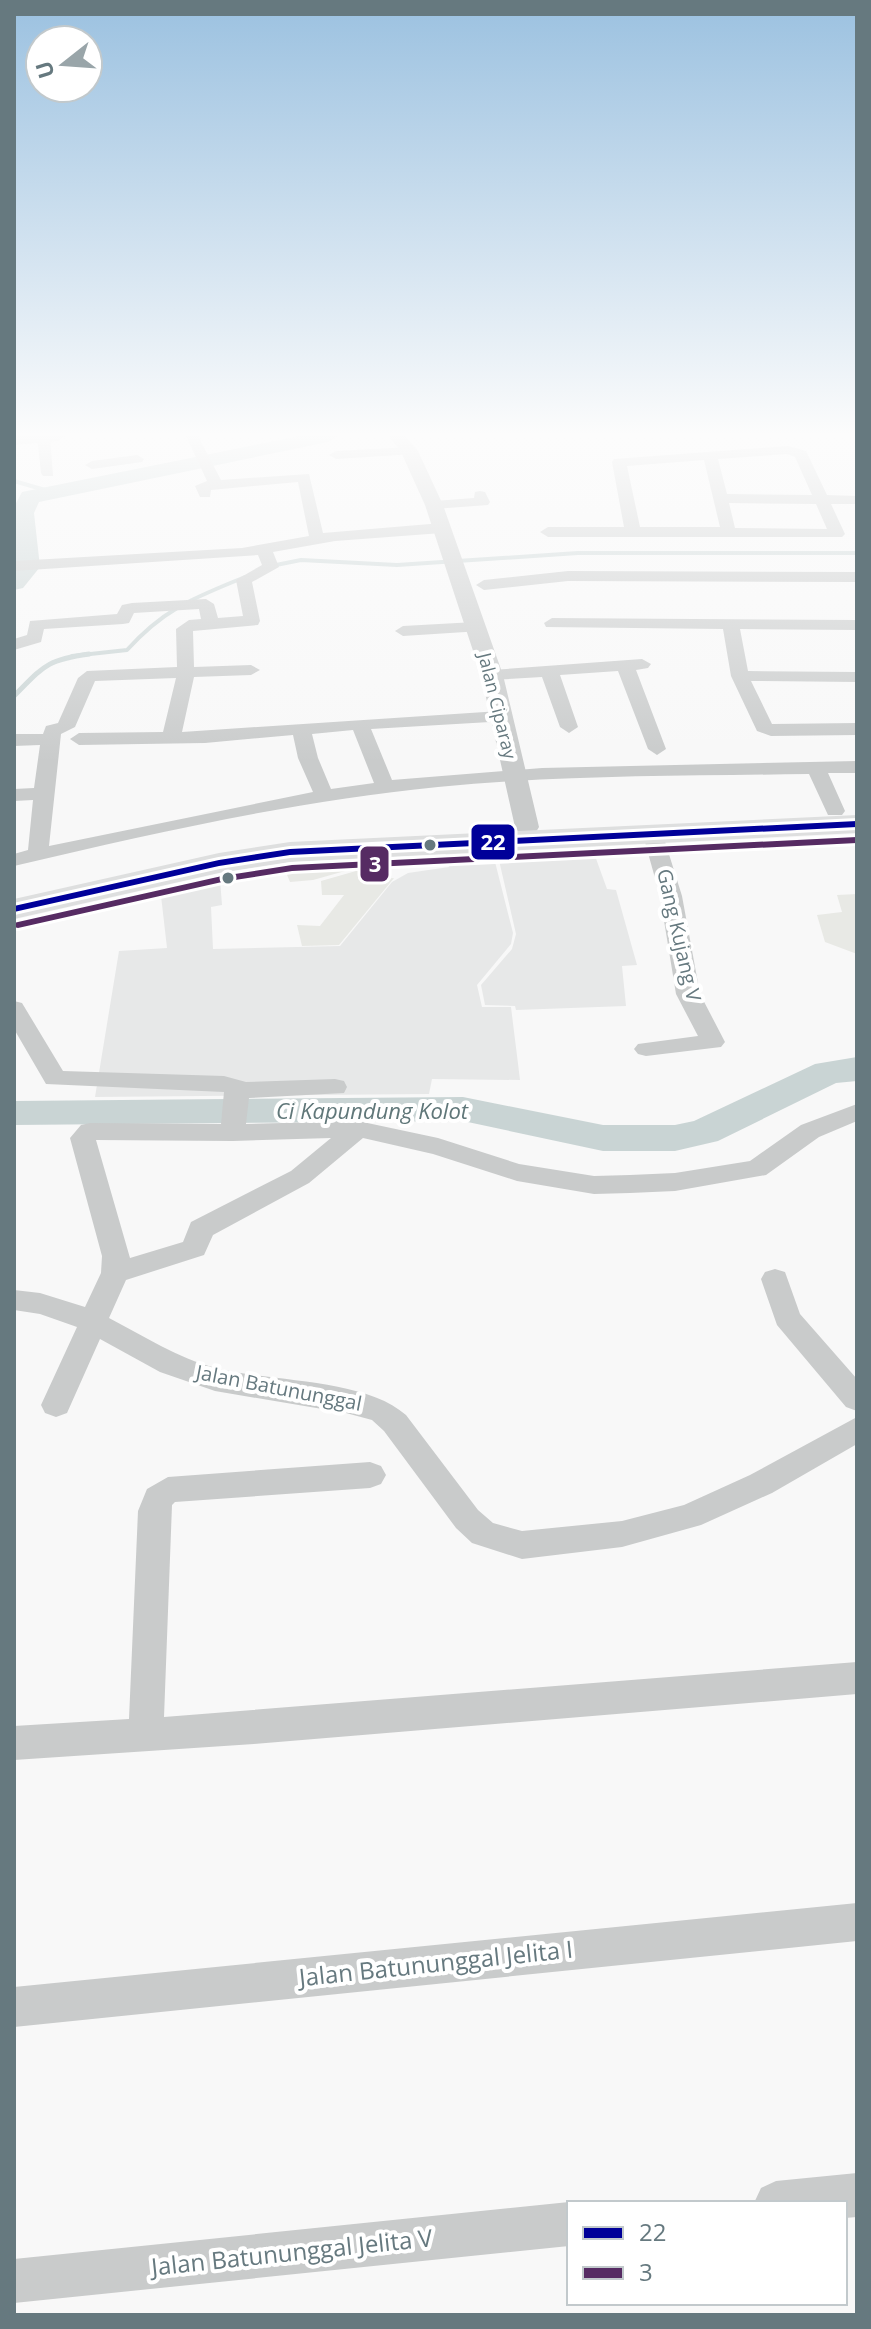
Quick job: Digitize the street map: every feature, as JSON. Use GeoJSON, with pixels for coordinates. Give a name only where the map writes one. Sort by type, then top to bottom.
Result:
{"type":"FeatureCollection","features":[{"type":"Feature","properties":{"kind":"main road"},"geometry":{"type":"LineString","coordinates":[[66,889],[175,857],[286,839],[354,832],[850,815]]}},
{"type":"Feature","properties":{"kind":"main road"},"geometry":{"type":"LineString","coordinates":[[18,900],[66,889],[290,852],[653,835],[850,815]]}},
{"type":"Feature","properties":{"kind":"street"},"geometry":{"type":"LineString","coordinates":[[171,738],[186,674],[184,629],[195,624],[252,621],[244,580],[269,560],[304,545]]}},
{"type":"Feature","properties":{"kind":"street","name":"Jalan Ciparay"},"geometry":{"type":"LineString","coordinates":[[447,545],[452,560],[472,586],[475,627],[492,675],[527,827]]}},
{"type":"Feature","properties":{"kind":"street"},"geometry":{"type":"LineString","coordinates":[[659,545],[678,554],[857,577]]}},
{"type":"Feature","properties":{"kind":"street"},"geometry":{"type":"LineString","coordinates":[[472,586],[568,576],[678,554],[700,545]]}},
{"type":"Feature","properties":{"kind":"street"},"geometry":{"type":"LineString","coordinates":[[842,545],[844,550]]}},
{"type":"Feature","properties":{"kind":"street"},"geometry":{"type":"LineString","coordinates":[[18,566],[269,560]]}},
{"type":"Feature","properties":{"kind":"street"},"geometry":{"type":"LineString","coordinates":[[14,645],[35,638],[36,625],[123,619],[130,608],[207,604],[211,625]]}},
{"type":"Feature","properties":{"kind":"street"},"geometry":{"type":"LineString","coordinates":[[552,623],[857,625]]}},
{"type":"Feature","properties":{"kind":"street"},"geometry":{"type":"LineString","coordinates":[[730,623],[740,676],[764,727],[771,730],[857,729]]}},
{"type":"Feature","properties":{"kind":"street"},"geometry":{"type":"LineString","coordinates":[[403,631],[475,627]]}},
{"type":"Feature","properties":{"kind":"street"},"geometry":{"type":"LineString","coordinates":[[492,675],[633,664],[657,749]]}},
{"type":"Feature","properties":{"kind":"street"},"geometry":{"type":"LineString","coordinates":[[38,854],[53,730],[66,727],[81,688],[90,676],[251,670]]}},
{"type":"Feature","properties":{"kind":"street"},"geometry":{"type":"LineString","coordinates":[[549,670],[569,727]]}},
{"type":"Feature","properties":{"kind":"street"},"geometry":{"type":"LineString","coordinates":[[740,676],[857,677]]}},
{"type":"Feature","properties":{"kind":"street"},"geometry":{"type":"LineString","coordinates":[[79,739],[231,736],[301,728],[500,717]]}},
{"type":"Feature","properties":{"kind":"street"},"geometry":{"type":"LineString","coordinates":[[360,724],[385,787]]}},
{"type":"Feature","properties":{"kind":"street"},"geometry":{"type":"LineString","coordinates":[[301,728],[308,758],[324,795]]}},
{"type":"Feature","properties":{"kind":"street"},"geometry":{"type":"LineString","coordinates":[[14,740],[51,739]]}},
{"type":"Feature","properties":{"kind":"street"},"geometry":{"type":"LineString","coordinates":[[14,860],[218,814],[385,787],[515,777],[857,767]]}},
{"type":"Feature","properties":{"kind":"street"},"geometry":{"type":"LineString","coordinates":[[816,768],[850,815]]}},
{"type":"Feature","properties":{"kind":"street"},"geometry":{"type":"LineString","coordinates":[[14,795],[43,794]]}},
{"type":"Feature","properties":{"kind":"street","name":"Gang Kujang V"},"geometry":{"type":"LineString","coordinates":[[646,1049],[713,1042],[688,994],[671,896],[653,835]]}},
{"type":"Feature","properties":{"kind":"street"},"geometry":{"type":"LineString","coordinates":[[14,1008],[48,1073],[55,1079],[224,1084],[237,1087],[236,1109]]}},
{"type":"Feature","properties":{"kind":"street"},"geometry":{"type":"LineString","coordinates":[[56,1405],[115,1273],[116,1256],[83,1138],[85,1134],[94,1130],[236,1109],[335,1087]]}},
{"type":"Feature","properties":{"kind":"street"},"geometry":{"type":"LineString","coordinates":[[236,1109],[438,1147],[517,1172],[594,1185],[675,1182],[757,1169],[810,1131],[857,1112]]}},
{"type":"Feature","properties":{"kind":"street"},"geometry":{"type":"LineString","coordinates":[[115,1273],[194,1248],[201,1229],[300,1177],[345,1129]]}},
{"type":"Feature","properties":{"kind":"street"},"geometry":{"type":"LineString","coordinates":[[775,1279],[787,1318],[857,1399]]}},
{"type":"Feature","properties":{"kind":"street","name":"Jalan Batununggal"},"geometry":{"type":"LineString","coordinates":[[14,1300],[58,1308],[93,1320],[178,1367],[236,1383],[368,1405],[383,1412],[395,1423],[467,1519],[483,1534],[522,1545],[622,1534],[690,1516],[761,1484],[857,1429]]}},
{"type":"Feature","properties":{"kind":"street"},"geometry":{"type":"LineString","coordinates":[[146,1733],[154,1511],[158,1498],[168,1490],[370,1475]]}},
{"type":"Feature","properties":{"kind":"street"},"geometry":{"type":"LineString","coordinates":[[14,1743],[270,1727],[857,1678]]}},
{"type":"Feature","properties":{"kind":"street","name":"Jalan Batununggal Jelita I"},"geometry":{"type":"LineString","coordinates":[[14,2007],[857,1922]]}},
{"type":"Feature","properties":{"kind":"street"},"geometry":{"type":"LineString","coordinates":[[796,2201],[857,2195]]}},
{"type":"Feature","properties":{"kind":"street","name":"Jalan Batununggal Jelita V"},"geometry":{"type":"LineString","coordinates":[[14,2281],[567,2224]]}},
{"type":"Feature","properties":{"kind":"shaded area"},"geometry":{"type":"Polygon","coordinates":[[[492,850],[513,933],[511,944],[477,985],[482,1007],[511,1007],[520,1080],[432,1079],[429,1094],[95,1097],[119,951],[167,948],[160,887],[220,879],[222,905],[211,907],[213,949],[340,946],[392,882],[408,873],[449,867],[445,852],[492,850]]]}},
{"type":"Feature","properties":{"kind":"shaded area"},"geometry":{"type":"Polygon","coordinates":[[[594,853],[607,889],[616,890],[637,965],[622,966],[626,1006],[516,1010],[515,1006],[485,1005],[481,985],[512,949],[516,934],[498,856],[594,853]]]}},
{"type":"Feature","properties":{"kind":"shaded area"},"geometry":{"type":"Polygon","coordinates":[[[377,857],[378,860],[362,861],[363,866],[313,880],[290,882],[283,865],[377,857]]]}},
{"type":"Feature","properties":{"kind":"shaded area"},"geometry":{"type":"Polygon","coordinates":[[[363,869],[367,880],[394,878],[339,945],[302,946],[297,925],[320,926],[344,895],[322,895],[321,881],[363,869]]]}},
{"type":"Feature","properties":{"kind":"shaded area"},"geometry":{"type":"Polygon","coordinates":[[[857,894],[857,954],[825,942],[817,915],[842,912],[837,895],[857,894]]]}},
{"type":"Feature","properties":{"kind":"waterway"},"geometry":{"type":"LineString","coordinates":[[14,583],[28,567],[26,545]]}},
{"type":"Feature","properties":{"kind":"waterway"},"geometry":{"type":"LineString","coordinates":[[271,566],[301,560],[397,565],[578,553],[857,553]]}},
{"type":"Feature","properties":{"kind":"waterway"},"geometry":{"type":"LineString","coordinates":[[87,654],[127,650],[168,614],[195,598],[245,577]]}},
{"type":"Feature","properties":{"kind":"waterway"},"geometry":{"type":"LineString","coordinates":[[14,696],[54,662],[87,654]]}},
{"type":"Feature","properties":{"kind":"waterway"},"geometry":{"type":"LineString","coordinates":[[72,656],[87,654]]}},
{"type":"Feature","properties":{"kind":"waterway","name":"Ci Kapundung Kolot"},"geometry":{"type":"LineString","coordinates":[[14,1113],[463,1109],[603,1138],[675,1138],[704,1132],[828,1072],[857,1069]]}},
{"type":"Feature","properties":{"kind":"transit line","name":"22"},"geometry":{"type":"LineString","coordinates":[[14,909],[219,863],[290,852],[857,824]]}},
{"type":"Feature","properties":{"kind":"transit line","name":"3"},"geometry":{"type":"LineString","coordinates":[[18,925],[222,879],[292,868],[857,840]]}}]}
